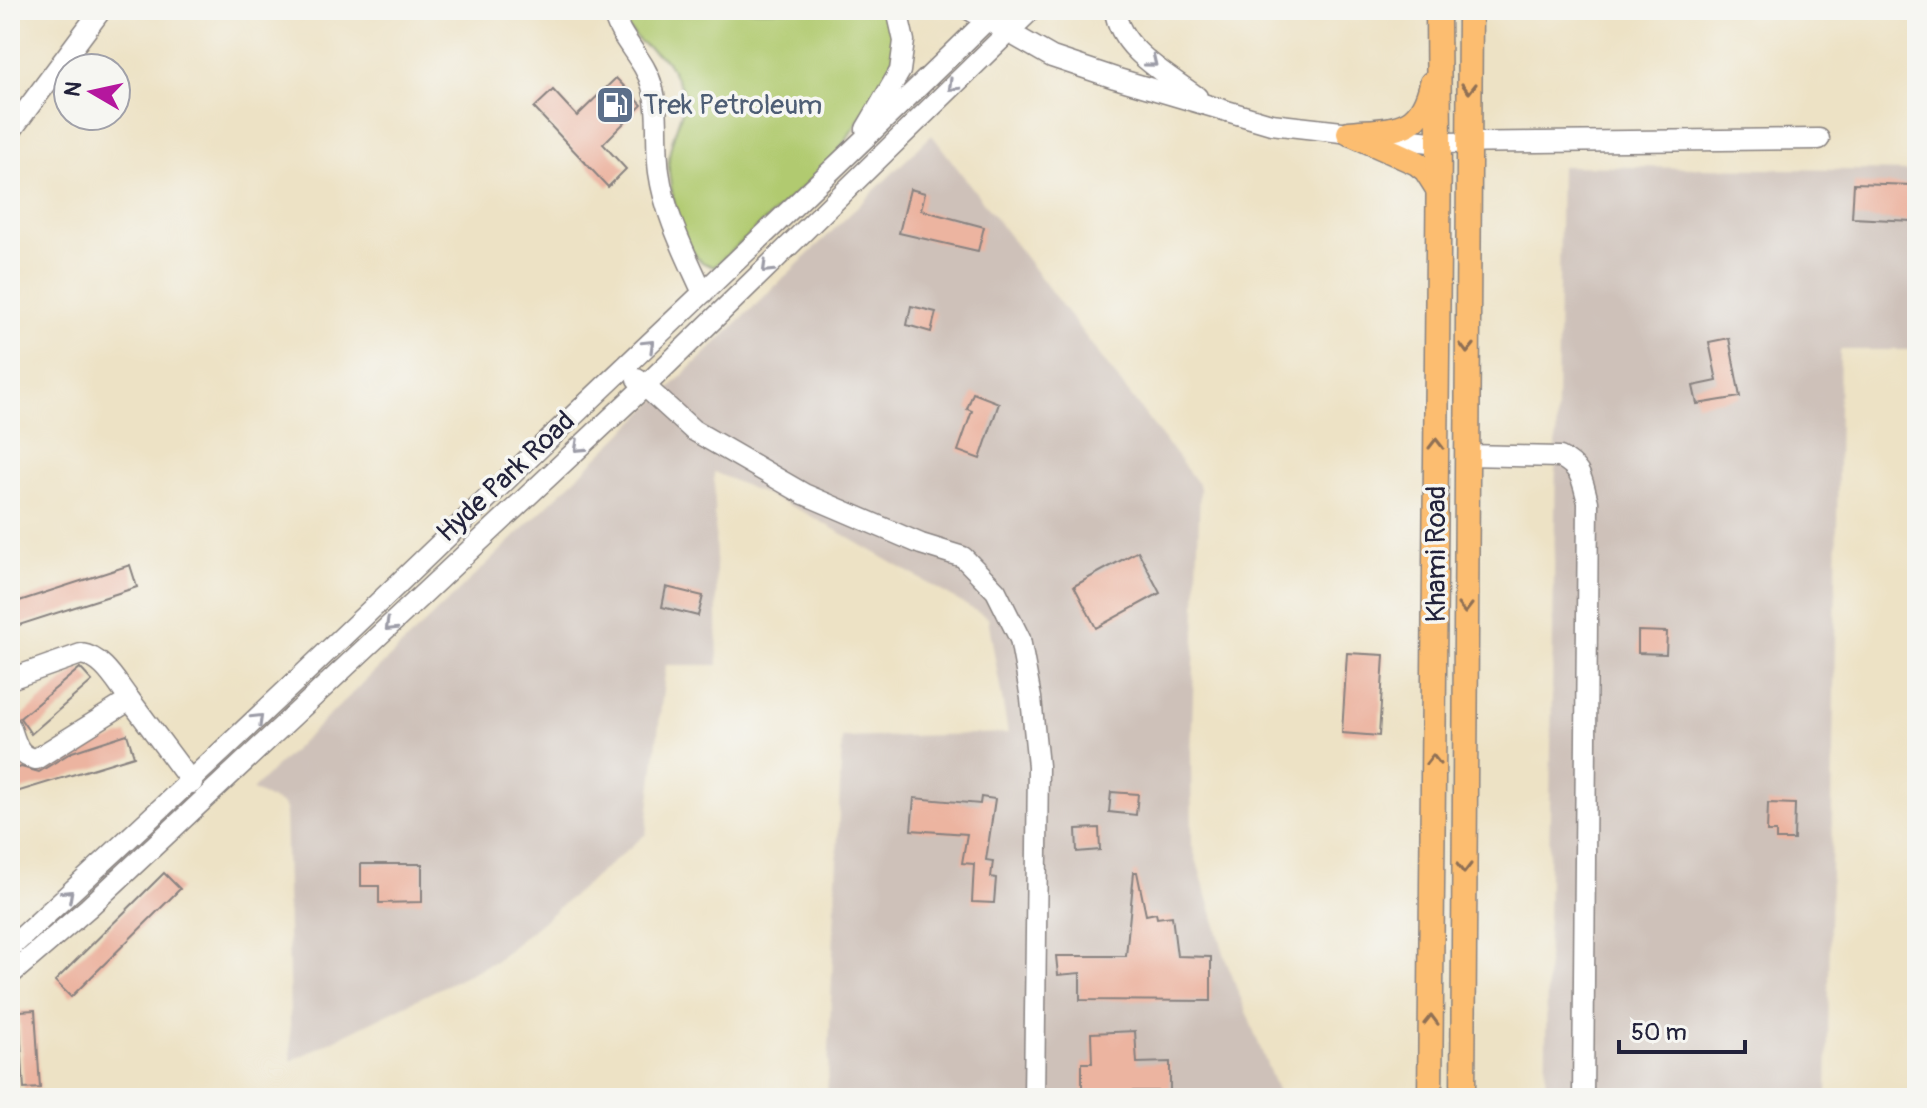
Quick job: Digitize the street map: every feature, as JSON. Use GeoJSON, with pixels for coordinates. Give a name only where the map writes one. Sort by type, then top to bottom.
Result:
{"type":"FeatureCollection","features":[{"type":"Feature","properties":{"kind":"main road"},"geometry":{"type":"LineString","coordinates":[[1349,133],[1392,129],[1421,115],[1428,105],[1437,61],[1438,10]]}},
{"type":"Feature","properties":{"kind":"main road","name":"Khami Road"},"geometry":{"type":"LineString","coordinates":[[1463,1098],[1470,10]]}},
{"type":"Feature","properties":{"kind":"main road","name":"Khami Road"},"geometry":{"type":"LineString","coordinates":[[1430,1098],[1439,143],[1437,61]]}},
{"type":"Feature","properties":{"kind":"main road"},"geometry":{"type":"LineString","coordinates":[[1349,133],[1417,163],[1426,170],[1438,189]]}},
{"type":"Feature","properties":{"kind":"street"},"geometry":{"type":"LineString","coordinates":[[10,132],[101,10]]}},
{"type":"Feature","properties":{"kind":"street"},"geometry":{"type":"LineString","coordinates":[[613,10],[615,21],[640,56],[652,87],[664,199],[703,293]]}},
{"type":"Feature","properties":{"kind":"street"},"geometry":{"type":"LineString","coordinates":[[849,156],[900,71],[904,41],[897,10]]}},
{"type":"Feature","properties":{"kind":"street","name":"Hyde Park Road"},"geometry":{"type":"LineString","coordinates":[[10,975],[88,908],[643,388],[1031,10]]}},
{"type":"Feature","properties":{"kind":"street"},"geometry":{"type":"LineString","coordinates":[[1115,10],[1116,24],[1128,42],[1205,103]]}},
{"type":"Feature","properties":{"kind":"street"},"geometry":{"type":"LineString","coordinates":[[985,13],[1009,32],[1052,57],[1271,124],[1439,143],[1819,139]]}},
{"type":"Feature","properties":{"kind":"street","name":"Hyde Park Road"},"geometry":{"type":"LineString","coordinates":[[10,948],[192,783],[849,156],[985,13]]}},
{"type":"Feature","properties":{"kind":"street"},"geometry":{"type":"LineString","coordinates":[[627,367],[643,388],[693,430],[804,494],[921,544],[963,557],[996,591],[1020,639],[1031,698],[1038,766],[1034,1098]]}},
{"type":"Feature","properties":{"kind":"street"},"geometry":{"type":"LineString","coordinates":[[1466,455],[1560,457],[1572,464],[1581,476],[1588,502],[1583,1098]]}},
{"type":"Feature","properties":{"kind":"street"},"geometry":{"type":"LineString","coordinates":[[10,679],[81,654],[98,660],[192,783]]}},
{"type":"Feature","properties":{"kind":"street"},"geometry":{"type":"LineString","coordinates":[[10,726],[19,752],[36,759],[130,700]]}},
{"type":"Feature","properties":{"kind":"shaded area"},"geometry":{"type":"Polygon","coordinates":[[[932,135],[1200,487],[1191,756],[1192,845],[1227,963],[1280,1098],[827,1098],[842,738],[1008,733],[988,618],[806,513],[714,472],[718,665],[666,665],[646,834],[495,961],[291,1061],[285,806],[252,790],[932,135]]]}},
{"type":"Feature","properties":{"kind":"shaded area"},"geometry":{"type":"Polygon","coordinates":[[[1561,166],[1917,171],[1917,350],[1840,350],[1827,1098],[1545,1098],[1561,166]]]}},
{"type":"Feature","properties":{"kind":"green space"},"geometry":{"type":"Polygon","coordinates":[[[627,10],[890,10],[896,36],[892,67],[834,159],[714,267],[702,262],[688,243],[670,181],[670,149],[686,97],[667,61],[639,41],[626,26],[627,10]]]}},
{"type":"Feature","properties":{"kind":"building"},"geometry":{"type":"Polygon","coordinates":[[[616,78],[642,105],[603,144],[626,169],[608,187],[534,108],[553,90],[577,116],[616,78]]]}},
{"type":"Feature","properties":{"kind":"building"},"geometry":{"type":"Polygon","coordinates":[[[1854,183],[1913,185],[1912,221],[1852,218],[1854,183]]]}},
{"type":"Feature","properties":{"kind":"building"},"geometry":{"type":"Polygon","coordinates":[[[910,189],[925,193],[921,210],[984,227],[978,251],[899,233],[910,189]]]}},
{"type":"Feature","properties":{"kind":"building"},"geometry":{"type":"Polygon","coordinates":[[[911,306],[936,312],[931,332],[907,325],[911,306]]]}},
{"type":"Feature","properties":{"kind":"building"},"geometry":{"type":"Polygon","coordinates":[[[1729,338],[1740,397],[1697,404],[1693,386],[1717,381],[1709,342],[1729,338]]]}},
{"type":"Feature","properties":{"kind":"building"},"geometry":{"type":"Polygon","coordinates":[[[973,393],[999,403],[980,459],[958,451],[972,411],[967,409],[973,393]]]}},
{"type":"Feature","properties":{"kind":"building"},"geometry":{"type":"Polygon","coordinates":[[[1138,551],[1160,593],[1096,628],[1074,586],[1138,551]]]}},
{"type":"Feature","properties":{"kind":"building"},"geometry":{"type":"Polygon","coordinates":[[[130,565],[137,587],[10,628],[10,604],[130,565]]]}},
{"type":"Feature","properties":{"kind":"building"},"geometry":{"type":"Polygon","coordinates":[[[666,587],[703,596],[698,616],[662,607],[666,587]]]}},
{"type":"Feature","properties":{"kind":"building"},"geometry":{"type":"Polygon","coordinates":[[[1638,631],[1667,632],[1666,654],[1638,653],[1638,631]]]}},
{"type":"Feature","properties":{"kind":"building"},"geometry":{"type":"Polygon","coordinates":[[[1347,653],[1384,655],[1379,736],[1342,733],[1347,653]]]}},
{"type":"Feature","properties":{"kind":"building"},"geometry":{"type":"Polygon","coordinates":[[[80,668],[92,681],[31,734],[20,718],[80,668]]]}},
{"type":"Feature","properties":{"kind":"building"},"geometry":{"type":"Polygon","coordinates":[[[127,734],[134,756],[10,794],[10,771],[21,767],[39,772],[72,752],[127,734]]]}},
{"type":"Feature","properties":{"kind":"building"},"geometry":{"type":"Polygon","coordinates":[[[1111,792],[1138,794],[1136,815],[1109,812],[1111,792]]]}},
{"type":"Feature","properties":{"kind":"building"},"geometry":{"type":"Polygon","coordinates":[[[981,797],[995,799],[986,860],[993,861],[991,877],[996,878],[994,903],[972,902],[974,864],[962,863],[967,834],[911,830],[914,798],[980,804],[981,797]]]}},
{"type":"Feature","properties":{"kind":"building"},"geometry":{"type":"Polygon","coordinates":[[[1768,803],[1795,804],[1794,840],[1776,840],[1776,832],[1767,832],[1768,803]]]}},
{"type":"Feature","properties":{"kind":"building"},"geometry":{"type":"Polygon","coordinates":[[[1099,828],[1100,850],[1077,852],[1076,829],[1099,828]]]}},
{"type":"Feature","properties":{"kind":"building"},"geometry":{"type":"Polygon","coordinates":[[[361,864],[422,864],[422,902],[379,903],[379,886],[361,886],[361,864]]]}},
{"type":"Feature","properties":{"kind":"building"},"geometry":{"type":"Polygon","coordinates":[[[1134,872],[1137,872],[1146,915],[1156,913],[1157,918],[1172,916],[1177,956],[1211,957],[1211,1001],[1080,1000],[1080,973],[1058,975],[1056,956],[1126,956],[1134,872]]]}},
{"type":"Feature","properties":{"kind":"building"},"geometry":{"type":"Polygon","coordinates":[[[164,873],[180,889],[71,997],[55,981],[164,873]]]}},
{"type":"Feature","properties":{"kind":"building"},"geometry":{"type":"Polygon","coordinates":[[[35,1010],[40,1088],[24,1089],[19,1011],[35,1010]]]}},
{"type":"Feature","properties":{"kind":"building"},"geometry":{"type":"Polygon","coordinates":[[[1135,1031],[1137,1063],[1170,1062],[1170,1091],[1082,1091],[1082,1063],[1092,1063],[1091,1033],[1135,1031]]]}},
{"type":"Feature","properties":{"kind":"place","name":"Trek Petroleum"},"geometry":{"type":"Point","coordinates":[615,105]}}]}
